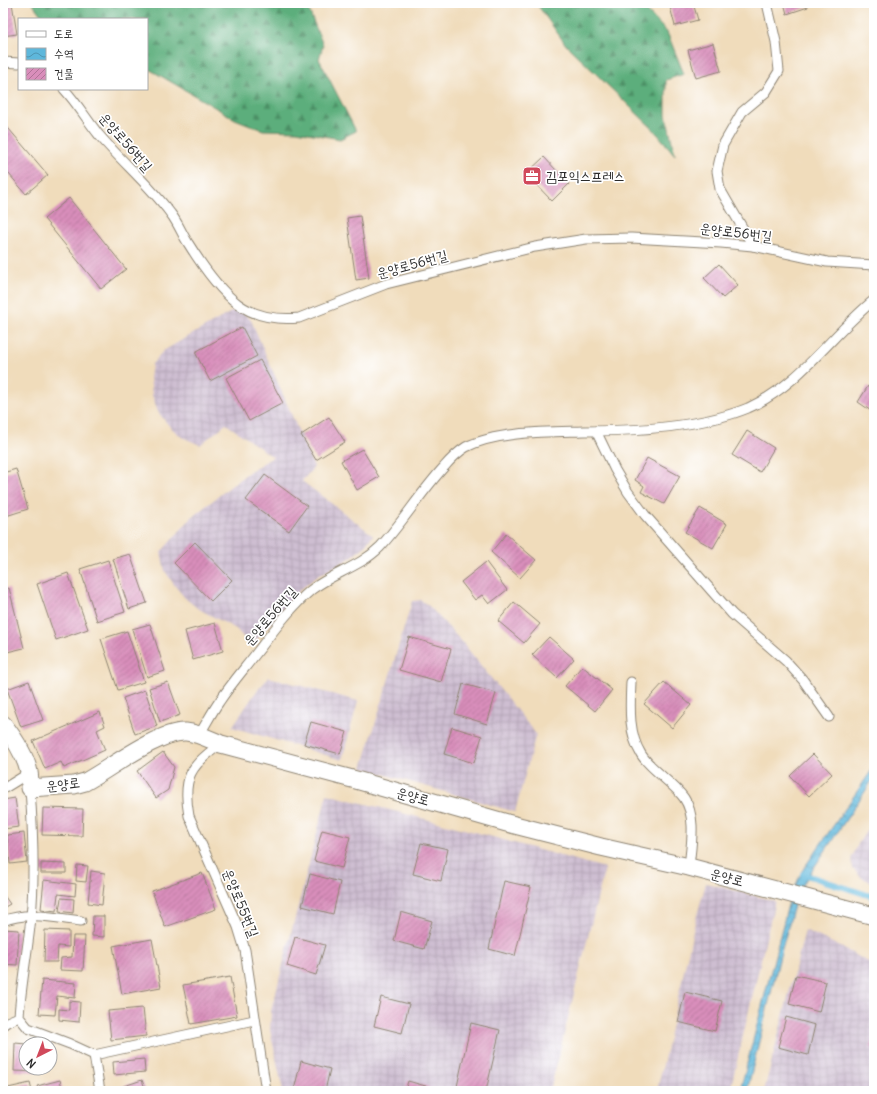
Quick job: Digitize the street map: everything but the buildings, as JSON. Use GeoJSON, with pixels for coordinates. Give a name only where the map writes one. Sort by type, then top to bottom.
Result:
{"type":"FeatureCollection","features":[{"type":"Feature","properties":{"kind":"street","name":"운양로"},"geometry":{"type":"LineString","coordinates":[[3,724],[11,734],[22,754],[30,780],[74,785],[85,782],[156,740],[171,734],[185,732],[199,735],[221,744],[356,780],[514,825],[689,867],[874,916]]}},
{"type":"Feature","properties":{"kind":"lane"},"geometry":{"type":"LineString","coordinates":[[753,246],[720,189],[718,170],[723,145],[742,112],[766,92],[779,71],[776,42],[766,3]]}},
{"type":"Feature","properties":{"kind":"lane"},"geometry":{"type":"LineString","coordinates":[[3,62],[18,63]]}},
{"type":"Feature","properties":{"kind":"lane","name":"운양로56번길"},"geometry":{"type":"LineString","coordinates":[[65,90],[98,134],[172,215],[188,244],[227,293],[239,304],[254,313],[271,318],[299,318],[386,284],[536,247],[572,240],[602,238],[686,240],[753,246],[827,262],[874,265]]}},
{"type":"Feature","properties":{"kind":"lane","name":"운양로56번길"},"geometry":{"type":"LineString","coordinates":[[199,735],[219,702],[270,634],[294,607],[311,590],[330,577],[367,558],[380,546],[435,476],[452,458],[466,448],[488,440],[516,435],[671,426],[718,417],[748,408],[770,397],[791,381],[835,336],[874,300]]}},
{"type":"Feature","properties":{"kind":"lane"},"geometry":{"type":"LineString","coordinates":[[596,431],[628,492],[645,515],[732,614],[786,661],[803,680],[829,717]]}},
{"type":"Feature","properties":{"kind":"lane"},"geometry":{"type":"LineString","coordinates":[[630,682],[630,722],[640,753],[649,766],[664,778],[684,798],[689,811],[692,827],[689,867]]}},
{"type":"Feature","properties":{"kind":"lane","name":"운양로55번길"},"geometry":{"type":"LineString","coordinates":[[221,744],[203,756],[192,770],[187,784],[186,799],[189,816],[238,927],[245,950],[254,1020],[266,1091]]}},
{"type":"Feature","properties":{"kind":"lane"},"geometry":{"type":"LineString","coordinates":[[3,789],[30,780],[33,844],[31,916],[19,1017],[28,1028],[94,1055],[254,1020]]}},
{"type":"Feature","properties":{"kind":"lane"},"geometry":{"type":"LineString","coordinates":[[3,921],[12,917],[31,916],[81,921]]}},
{"type":"Feature","properties":{"kind":"lane"},"geometry":{"type":"LineString","coordinates":[[3,1025],[19,1017]]}},
{"type":"Feature","properties":{"kind":"lane"},"geometry":{"type":"LineString","coordinates":[[94,1055],[100,1091]]}},
{"type":"Feature","properties":{"kind":"shaded area"},"geometry":{"type":"Polygon","coordinates":[[[238,308],[251,320],[314,467],[302,481],[373,535],[364,547],[350,558],[316,577],[300,590],[251,646],[236,629],[197,608],[185,598],[165,571],[161,552],[192,517],[250,471],[273,457],[226,424],[200,445],[182,437],[170,427],[158,412],[152,395],[150,378],[152,364],[163,351],[238,308]]]}},
{"type":"Feature","properties":{"kind":"shaded area"},"geometry":{"type":"Polygon","coordinates":[[[421,600],[429,606],[463,643],[536,734],[515,812],[362,768],[412,601],[421,600]]]}},
{"type":"Feature","properties":{"kind":"shaded area"},"geometry":{"type":"Polygon","coordinates":[[[269,677],[358,701],[342,760],[232,727],[256,692],[269,677]]]}},
{"type":"Feature","properties":{"kind":"shaded area"},"geometry":{"type":"Polygon","coordinates":[[[327,794],[453,826],[605,868],[550,1091],[283,1091],[270,1030],[271,1011],[327,794]]]}},
{"type":"Feature","properties":{"kind":"shaded area"},"geometry":{"type":"Polygon","coordinates":[[[874,819],[874,883],[862,878],[853,869],[852,858],[858,844],[874,819]]]}},
{"type":"Feature","properties":{"kind":"shaded area"},"geometry":{"type":"Polygon","coordinates":[[[706,883],[775,901],[730,1091],[657,1091],[695,922],[706,883]]]}},
{"type":"Feature","properties":{"kind":"shaded area"},"geometry":{"type":"Polygon","coordinates":[[[805,930],[874,965],[874,1091],[764,1091],[805,930]]]}},
{"type":"Feature","properties":{"kind":"green space"},"geometry":{"type":"Polygon","coordinates":[[[32,3],[306,3],[323,45],[319,59],[356,131],[340,139],[297,131],[263,130],[235,119],[148,69],[148,18],[43,18],[32,3]]]}},
{"type":"Feature","properties":{"kind":"green space"},"geometry":{"type":"Polygon","coordinates":[[[536,3],[639,3],[667,32],[684,74],[666,80],[666,115],[675,155],[654,130],[566,45],[536,3]]]}},
{"type":"Feature","properties":{"kind":"water"},"geometry":{"type":"Polygon","coordinates":[[[874,767],[874,778],[805,881],[795,902],[780,956],[747,1091],[740,1091],[789,901],[802,871],[874,767]]]}},
{"type":"Feature","properties":{"kind":"waterway"},"geometry":{"type":"LineString","coordinates":[[803,874],[874,897]]}},
{"type":"Feature","properties":{"kind":"place","name":"김포익스프레스"},"geometry":{"type":"Point","coordinates":[532,176]}}]}
